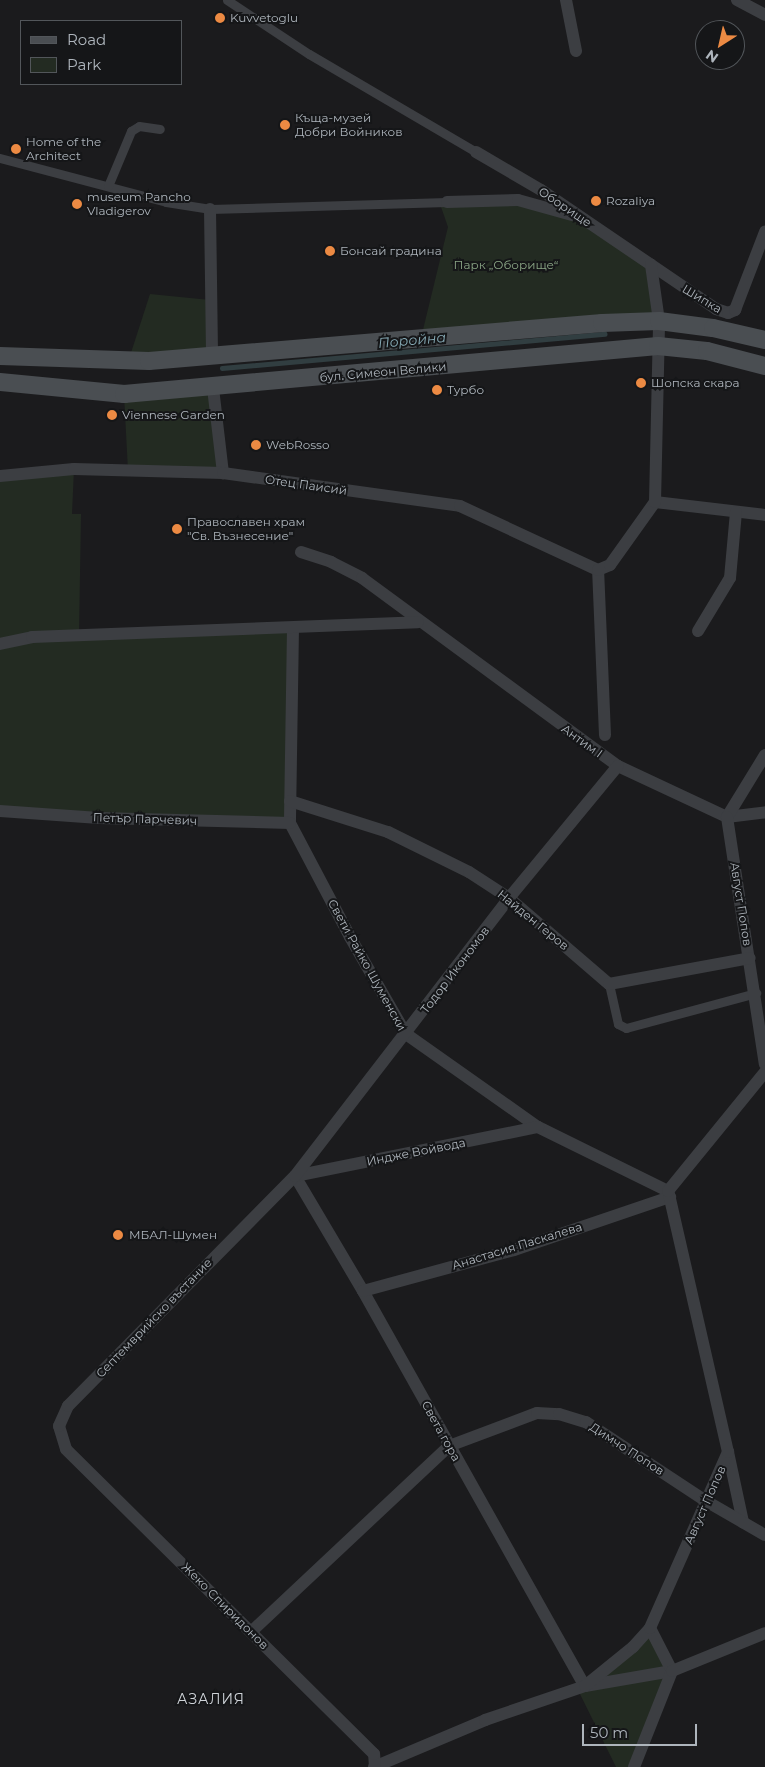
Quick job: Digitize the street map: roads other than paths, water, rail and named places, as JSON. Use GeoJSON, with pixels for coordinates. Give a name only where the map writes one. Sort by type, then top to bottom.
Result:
{"type":"FeatureCollection","features":[{"type":"Feature","properties":{"kind":"main road"},"geometry":{"type":"LineString","coordinates":[[0,356],[128,362],[212,354],[660,321],[713,328],[765,340]]}},
{"type":"Feature","properties":{"kind":"main road","name":"бул. Симеон Велики"},"geometry":{"type":"LineString","coordinates":[[0,382],[124,394],[213,388],[658,346],[707,351],[765,366]]}},
{"type":"Feature","properties":{"kind":"street"},"geometry":{"type":"LineString","coordinates":[[227,0],[309,54],[476,152]]}},
{"type":"Feature","properties":{"kind":"street"},"geometry":{"type":"LineString","coordinates":[[566,0],[576,51]]}},
{"type":"Feature","properties":{"kind":"street"},"geometry":{"type":"LineString","coordinates":[[737,0],[765,15]]}},
{"type":"Feature","properties":{"kind":"street"},"geometry":{"type":"LineString","coordinates":[[108,186],[131,131],[139,126],[160,129]]}},
{"type":"Feature","properties":{"kind":"street","name":"Оборище"},"geometry":{"type":"LineString","coordinates":[[476,152],[581,218],[651,266]]}},
{"type":"Feature","properties":{"kind":"street"},"geometry":{"type":"LineString","coordinates":[[0,158],[166,202],[210,209],[518,200],[581,218]]}},
{"type":"Feature","properties":{"kind":"street"},"geometry":{"type":"LineString","coordinates":[[210,209],[212,354]]}},
{"type":"Feature","properties":{"kind":"street","name":"Шипка"},"geometry":{"type":"LineString","coordinates":[[651,266],[716,309],[728,314],[735,310],[765,232]]}},
{"type":"Feature","properties":{"kind":"street"},"geometry":{"type":"LineString","coordinates":[[606,735],[598,570],[610,565],[655,502],[660,321],[651,266]]}},
{"type":"Feature","properties":{"kind":"street"},"geometry":{"type":"LineString","coordinates":[[213,388],[223,473]]}},
{"type":"Feature","properties":{"kind":"street","name":"Отец Паисий"},"geometry":{"type":"LineString","coordinates":[[0,476],[74,469],[223,473],[460,506],[598,570]]}},
{"type":"Feature","properties":{"kind":"street"},"geometry":{"type":"LineString","coordinates":[[655,502],[765,515]]}},
{"type":"Feature","properties":{"kind":"street"},"geometry":{"type":"LineString","coordinates":[[698,631],[730,578],[736,512]]}},
{"type":"Feature","properties":{"kind":"street","name":"Антим I"},"geometry":{"type":"LineString","coordinates":[[301,552],[331,562],[362,578],[418,622],[618,766],[727,817]]}},
{"type":"Feature","properties":{"kind":"street"},"geometry":{"type":"LineString","coordinates":[[0,644],[32,637],[418,622]]}},
{"type":"Feature","properties":{"kind":"street","name":"Свети Райко Шуменски"},"geometry":{"type":"LineString","coordinates":[[293,628],[290,823],[350,937],[406,1034],[538,1127],[669,1194]]}},
{"type":"Feature","properties":{"kind":"street"},"geometry":{"type":"LineString","coordinates":[[727,817],[765,755]]}},
{"type":"Feature","properties":{"kind":"street","name":"Тодор Икономов"},"geometry":{"type":"LineString","coordinates":[[294,1176],[406,1034],[509,898],[618,766]]}},
{"type":"Feature","properties":{"kind":"street","name":"Найден Геров"},"geometry":{"type":"LineString","coordinates":[[290,801],[388,832],[469,872],[509,898],[609,984]]}},
{"type":"Feature","properties":{"kind":"street","name":"Петър Парчевич"},"geometry":{"type":"LineString","coordinates":[[0,811],[99,818],[290,823]]}},
{"type":"Feature","properties":{"kind":"street"},"geometry":{"type":"LineString","coordinates":[[727,817],[765,812]]}},
{"type":"Feature","properties":{"kind":"street","name":"Август Попов"},"geometry":{"type":"LineString","coordinates":[[727,817],[750,958],[760,993],[765,1064]]}},
{"type":"Feature","properties":{"kind":"street"},"geometry":{"type":"LineString","coordinates":[[750,958],[609,984],[618,1024],[626,1028],[760,993]]}},
{"type":"Feature","properties":{"kind":"street"},"geometry":{"type":"LineString","coordinates":[[669,1194],[765,1072]]}},
{"type":"Feature","properties":{"kind":"street","name":"Индже Войвода"},"geometry":{"type":"LineString","coordinates":[[294,1176],[538,1127]]}},
{"type":"Feature","properties":{"kind":"street","name":"Света гора"},"geometry":{"type":"LineString","coordinates":[[294,1176],[363,1291],[585,1686]]}},
{"type":"Feature","properties":{"kind":"street","name":"Септемврийско въстание"},"geometry":{"type":"LineString","coordinates":[[66,1449],[59,1426],[68,1406],[294,1176]]}},
{"type":"Feature","properties":{"kind":"street","name":"Август Попов"},"geometry":{"type":"LineString","coordinates":[[375,1767],[486,1720],[585,1686],[633,1647],[650,1628],[728,1452],[669,1194]]}},
{"type":"Feature","properties":{"kind":"street","name":"Анастасия Паскалева"},"geometry":{"type":"LineString","coordinates":[[363,1291],[514,1250],[669,1194]]}},
{"type":"Feature","properties":{"kind":"street","name":"Димчо Попов"},"geometry":{"type":"LineString","coordinates":[[449,1446],[537,1413],[559,1414],[586,1422],[706,1501],[765,1535]]}},
{"type":"Feature","properties":{"kind":"street"},"geometry":{"type":"LineString","coordinates":[[251,1632],[449,1446]]}},
{"type":"Feature","properties":{"kind":"street","name":"Жеко Спиридонов"},"geometry":{"type":"LineString","coordinates":[[66,1449],[374,1754],[375,1767]]}},
{"type":"Feature","properties":{"kind":"street"},"geometry":{"type":"LineString","coordinates":[[728,1452],[743,1522]]}},
{"type":"Feature","properties":{"kind":"street"},"geometry":{"type":"LineString","coordinates":[[634,1767],[672,1672],[650,1628]]}},
{"type":"Feature","properties":{"kind":"street"},"geometry":{"type":"LineString","coordinates":[[585,1686],[672,1672],[765,1634]]}},
{"type":"Feature","properties":{"kind":"waterway","name":"Поройна"},"geometry":{"type":"LineString","coordinates":[[222,368],[604,334]]}},
{"type":"Feature","properties":{"kind":"place","name":"Kuvvetoglu"},"geometry":{"type":"Point","coordinates":[220,18]}},
{"type":"Feature","properties":{"kind":"place","name":"Къща-музей Добри Войников"},"geometry":{"type":"Point","coordinates":[285,125]}},
{"type":"Feature","properties":{"kind":"place","name":"Home of the Architect"},"geometry":{"type":"Point","coordinates":[16,149]}},
{"type":"Feature","properties":{"kind":"place","name":"Rozaliya"},"geometry":{"type":"Point","coordinates":[596,201]}},
{"type":"Feature","properties":{"kind":"place","name":"museum Pancho Vladigerov"},"geometry":{"type":"Point","coordinates":[77,204]}},
{"type":"Feature","properties":{"kind":"place","name":"Бонсай градина"},"geometry":{"type":"Point","coordinates":[330,251]}},
{"type":"Feature","properties":{"kind":"place","name":"Шопска скара"},"geometry":{"type":"Point","coordinates":[641,383]}},
{"type":"Feature","properties":{"kind":"place","name":"Турбо"},"geometry":{"type":"Point","coordinates":[437,390]}},
{"type":"Feature","properties":{"kind":"place","name":"Viennese Garden"},"geometry":{"type":"Point","coordinates":[112,415]}},
{"type":"Feature","properties":{"kind":"place","name":"WebRosso"},"geometry":{"type":"Point","coordinates":[256,445]}},
{"type":"Feature","properties":{"kind":"place","name":"Православен храм \"Св. Възнесение\""},"geometry":{"type":"Point","coordinates":[177,529]}},
{"type":"Feature","properties":{"kind":"place","name":"МБАЛ-Шумен"},"geometry":{"type":"Point","coordinates":[118,1235]}},
{"type":"Feature","properties":{"kind":"district","name":"АЗАЛИЯ"},"geometry":{"type":"Point","coordinates":[211,1699]}},
{"type":"Feature","properties":{"kind":"park label","name":"Парк „Оборище“"},"geometry":{"type":"Point","coordinates":[506,265]}}]}
